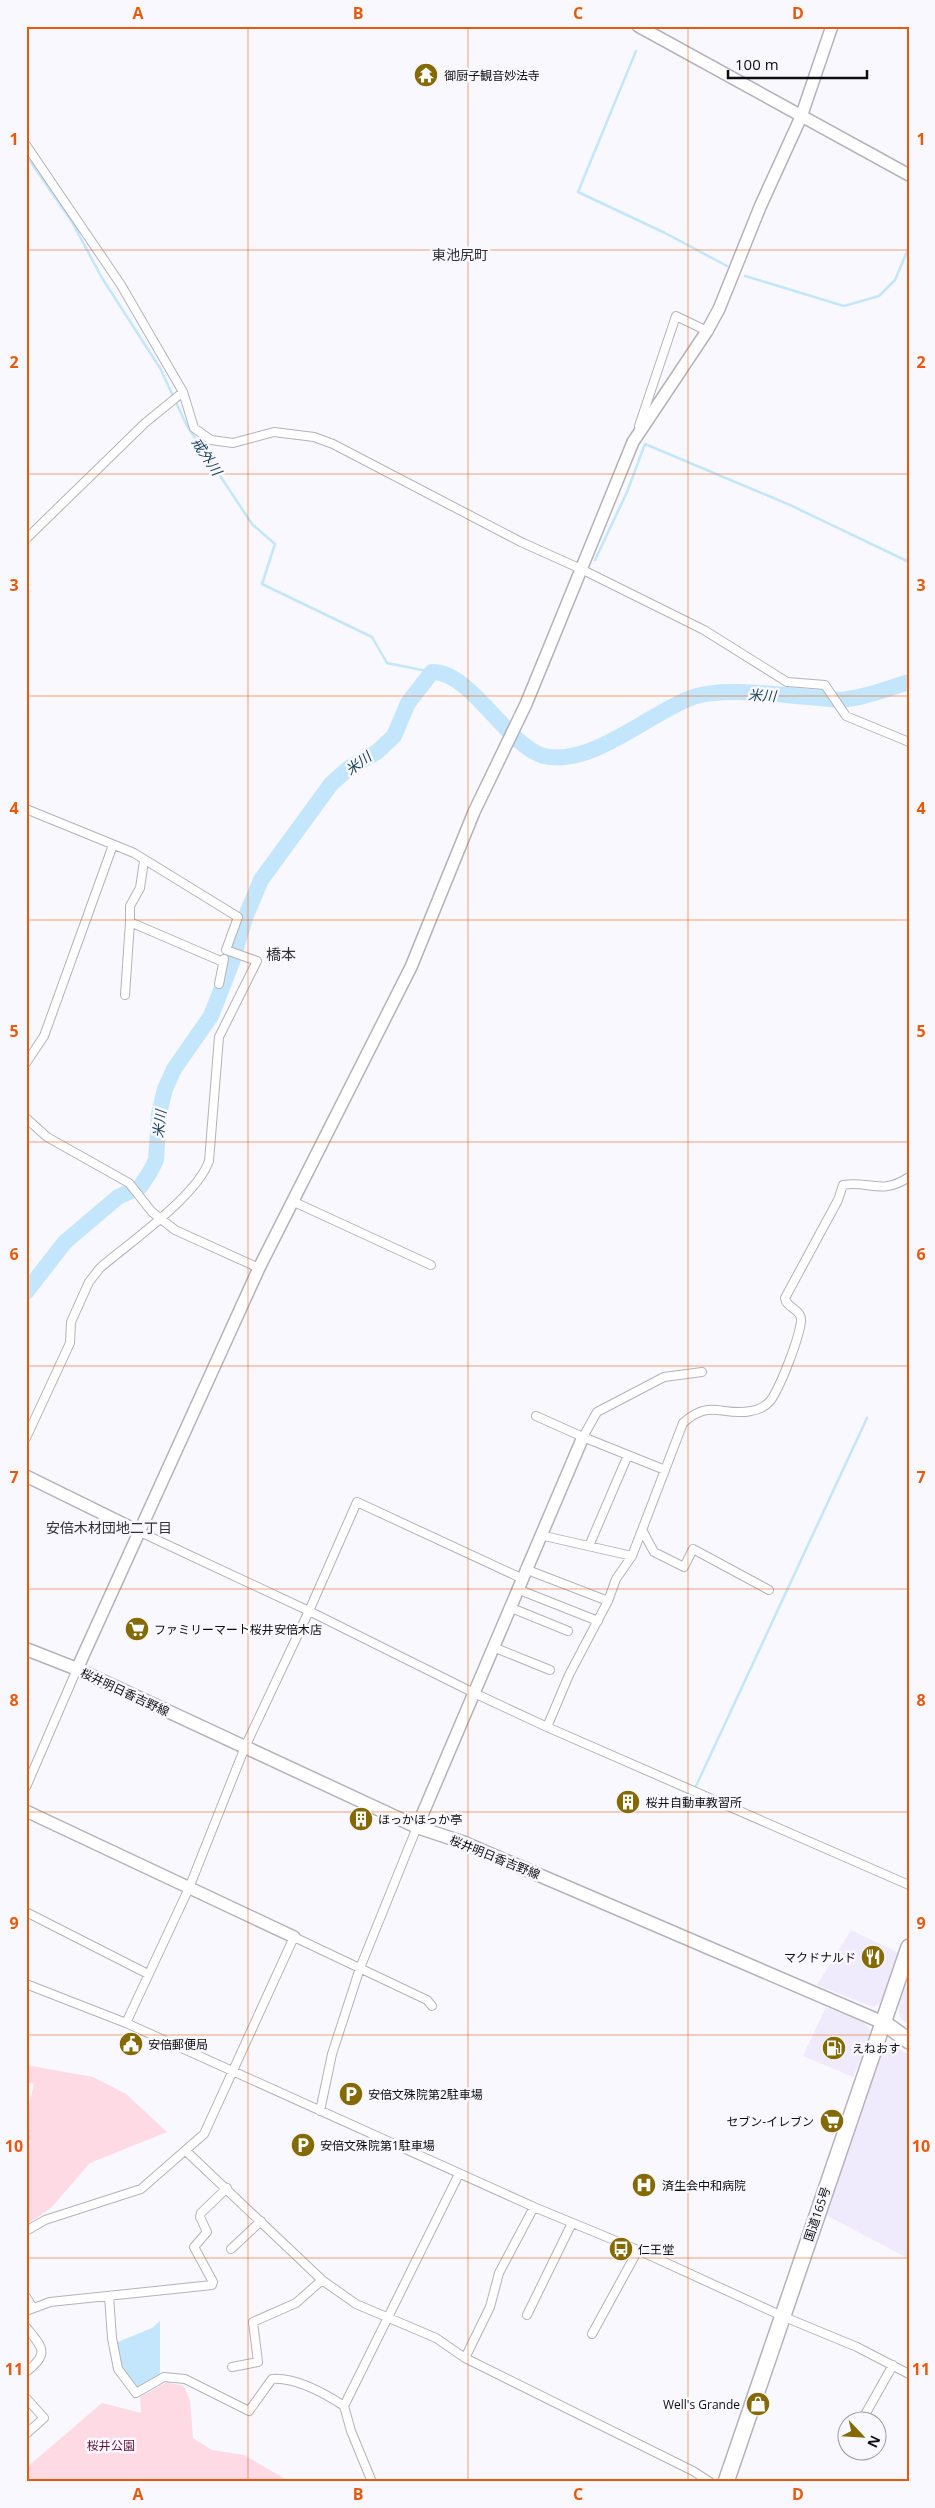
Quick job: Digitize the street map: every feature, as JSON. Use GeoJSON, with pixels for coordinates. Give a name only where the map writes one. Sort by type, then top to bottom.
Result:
{"type":"FeatureCollection","features":[{"type":"Feature","properties":{"kind":"highway","name":"国道165号"},"geometry":{"type":"LineString","coordinates":[[726,2482],[909,1947]]}},
{"type":"Feature","properties":{"kind":"highway"},"geometry":{"type":"LineString","coordinates":[[884,2023],[909,2041]]}},
{"type":"Feature","properties":{"kind":"main road","name":"桜井明日香吉野線"},"geometry":{"type":"LineString","coordinates":[[26,1649],[76,1669],[417,1827],[462,1842],[884,2023]]}},
{"type":"Feature","properties":{"kind":"street"},"geometry":{"type":"LineString","coordinates":[[638,26],[909,175]]}},
{"type":"Feature","properties":{"kind":"street"},"geometry":{"type":"LineString","coordinates":[[633,442],[707,331],[719,309],[756,216],[801,117],[832,26]]}},
{"type":"Feature","properties":{"kind":"street"},"geometry":{"type":"LineString","coordinates":[[26,144],[122,285],[183,392],[194,428],[211,440],[233,443],[274,432],[314,437],[386,471],[521,542],[581,569],[704,630],[787,682],[825,685],[846,716],[909,742]]}},
{"type":"Feature","properties":{"kind":"street"},"geometry":{"type":"LineString","coordinates":[[26,1787],[76,1669],[259,1268],[411,967],[474,812],[515,726],[633,442],[676,316],[707,331]]}},
{"type":"Feature","properties":{"kind":"street"},"geometry":{"type":"LineString","coordinates":[[26,539],[145,423],[183,392]]}},
{"type":"Feature","properties":{"kind":"street"},"geometry":{"type":"LineString","coordinates":[[26,810],[134,853],[144,861],[238,917],[226,950],[219,984]]}},
{"type":"Feature","properties":{"kind":"street"},"geometry":{"type":"LineString","coordinates":[[26,1063],[44,1036],[113,845]]}},
{"type":"Feature","properties":{"kind":"street"},"geometry":{"type":"LineString","coordinates":[[124,996],[130,906],[140,888],[144,861]]}},
{"type":"Feature","properties":{"kind":"street"},"geometry":{"type":"LineString","coordinates":[[130,922],[223,962]]}},
{"type":"Feature","properties":{"kind":"street"},"geometry":{"type":"LineString","coordinates":[[26,1437],[70,1342],[71,1322],[89,1282],[100,1268],[158,1219],[205,1174],[209,1161],[219,1037],[257,962],[226,950]]}},
{"type":"Feature","properties":{"kind":"street"},"geometry":{"type":"LineString","coordinates":[[26,1118],[47,1137],[129,1183],[158,1219],[175,1230],[259,1268]]}},
{"type":"Feature","properties":{"kind":"street"},"geometry":{"type":"LineString","coordinates":[[547,1727],[569,1675],[608,1601],[616,1579],[632,1556],[683,1423],[695,1413],[713,1408],[751,1411],[759,1409],[771,1400],[788,1362],[801,1321],[798,1311],[786,1303],[785,1298],[838,1200],[843,1185],[883,1187],[900,1183],[909,1177]]}},
{"type":"Feature","properties":{"kind":"street"},"geometry":{"type":"LineString","coordinates":[[292,1201],[431,1265]]}},
{"type":"Feature","properties":{"kind":"street"},"geometry":{"type":"LineString","coordinates":[[320,2110],[332,2054],[360,1968],[521,1578],[583,1437],[597,1412],[664,1377],[702,1372]]}},
{"type":"Feature","properties":{"kind":"street"},"geometry":{"type":"LineString","coordinates":[[536,1416],[665,1470]]}},
{"type":"Feature","properties":{"kind":"street"},"geometry":{"type":"LineString","coordinates":[[589,1546],[628,1456]]}},
{"type":"Feature","properties":{"kind":"street"},"geometry":{"type":"LineString","coordinates":[[26,1476],[140,1532],[309,1610],[474,1693],[547,1727],[909,1885]]}},
{"type":"Feature","properties":{"kind":"street"},"geometry":{"type":"LineString","coordinates":[[126,2023],[189,1888],[245,1746],[357,1502],[521,1578],[598,1621]]}},
{"type":"Feature","properties":{"kind":"street"},"geometry":{"type":"LineString","coordinates":[[642,1530],[654,1552],[684,1568],[693,1549],[769,1590]]}},
{"type":"Feature","properties":{"kind":"street"},"geometry":{"type":"LineString","coordinates":[[540,1535],[632,1556]]}},
{"type":"Feature","properties":{"kind":"street"},"geometry":{"type":"LineString","coordinates":[[521,1578],[608,1601]]}},
{"type":"Feature","properties":{"kind":"street"},"geometry":{"type":"LineString","coordinates":[[509,1608],[568,1631]]}},
{"type":"Feature","properties":{"kind":"street"},"geometry":{"type":"LineString","coordinates":[[493,1647],[550,1670]]}},
{"type":"Feature","properties":{"kind":"street"},"geometry":{"type":"LineString","coordinates":[[26,1811],[427,2000],[432,2006]]}},
{"type":"Feature","properties":{"kind":"street"},"geometry":{"type":"LineString","coordinates":[[26,1912],[148,1974]]}},
{"type":"Feature","properties":{"kind":"street"},"geometry":{"type":"LineString","coordinates":[[26,2232],[45,2220],[141,2189],[204,2134],[294,1937]]}},
{"type":"Feature","properties":{"kind":"street"},"geometry":{"type":"LineString","coordinates":[[26,1984],[126,2023],[459,2174],[638,2250],[782,2316],[857,2347],[909,2374]]}},
{"type":"Feature","properties":{"kind":"street"},"geometry":{"type":"LineString","coordinates":[[186,2150],[322,2280],[356,2304],[436,2338],[465,2358],[705,2480]]}},
{"type":"Feature","properties":{"kind":"street"},"geometry":{"type":"LineString","coordinates":[[372,2482],[351,2431],[344,2406],[459,2174]]}},
{"type":"Feature","properties":{"kind":"street"},"geometry":{"type":"LineString","coordinates":[[26,2297],[30,2310],[50,2302],[212,2285],[213,2282],[194,2247],[207,2233],[200,2217],[203,2209],[227,2188]]}},
{"type":"Feature","properties":{"kind":"street"},"geometry":{"type":"LineString","coordinates":[[465,2358],[490,2306],[499,2273],[534,2207]]}},
{"type":"Feature","properties":{"kind":"street"},"geometry":{"type":"LineString","coordinates":[[231,2249],[261,2221]]}},
{"type":"Feature","properties":{"kind":"street"},"geometry":{"type":"LineString","coordinates":[[527,2315],[572,2223]]}},
{"type":"Feature","properties":{"kind":"street"},"geometry":{"type":"LineString","coordinates":[[592,2334],[638,2250]]}},
{"type":"Feature","properties":{"kind":"street"},"geometry":{"type":"LineString","coordinates":[[232,2367],[258,2362],[253,2322],[296,2303],[322,2280]]}},
{"type":"Feature","properties":{"kind":"street"},"geometry":{"type":"LineString","coordinates":[[109,2296],[112,2338],[118,2369],[136,2393],[164,2377],[185,2379],[249,2412],[272,2379],[283,2378],[331,2398],[344,2406]]}},
{"type":"Feature","properties":{"kind":"street"},"geometry":{"type":"LineString","coordinates":[[26,2327],[42,2346],[43,2354],[40,2361],[26,2372]]}},
{"type":"Feature","properties":{"kind":"street"},"geometry":{"type":"LineString","coordinates":[[868,2410],[893,2365]]}},
{"type":"Feature","properties":{"kind":"street"},"geometry":{"type":"LineString","coordinates":[[26,2398],[44,2418],[26,2434]]}},
{"type":"Feature","properties":{"kind":"shaded area"},"geometry":{"type":"Polygon","coordinates":[[[851,1930],[899,1953],[883,2002],[873,2007],[817,1985],[851,1930]]]}},
{"type":"Feature","properties":{"kind":"shaded area"},"geometry":{"type":"Polygon","coordinates":[[[905,1987],[909,1989],[909,2025],[900,2018],[898,2005],[905,1987]]]}},
{"type":"Feature","properties":{"kind":"shaded area"},"geometry":{"type":"Polygon","coordinates":[[[826,2007],[863,2022],[870,2030],[869,2040],[853,2077],[803,2056],[826,2007]]]}},
{"type":"Feature","properties":{"kind":"shaded area"},"geometry":{"type":"Polygon","coordinates":[[[898,2048],[909,2056],[909,2259],[824,2214],[880,2056],[898,2048]]]}},
{"type":"Feature","properties":{"kind":"green space"},"geometry":{"type":"Polygon","coordinates":[[[26,2065],[93,2077],[126,2094],[167,2132],[90,2163],[51,2208],[26,2225],[26,2117],[34,2084],[26,2081],[26,2065]]]}},
{"type":"Feature","properties":{"kind":"green space","name":"桜井公園"},"geometry":{"type":"Polygon","coordinates":[[[167,2382],[184,2386],[190,2401],[193,2438],[212,2450],[244,2455],[290,2482],[26,2482],[26,2468],[102,2403],[141,2413],[140,2397],[167,2382]]]}},
{"type":"Feature","properties":{"kind":"water"},"geometry":{"type":"Polygon","coordinates":[[[160,2321],[160,2376],[134,2388],[118,2364],[118,2342],[152,2328],[160,2321]]]}},
{"type":"Feature","properties":{"kind":"waterway"},"geometry":{"type":"LineString","coordinates":[[636,51],[578,192],[665,233],[727,266]]}},
{"type":"Feature","properties":{"kind":"waterway","name":"戒外川"},"geometry":{"type":"LineString","coordinates":[[26,155],[72,222],[102,278],[160,368],[187,426],[252,524],[275,544],[262,584],[372,637],[387,663],[432,672]]}},
{"type":"Feature","properties":{"kind":"waterway"},"geometry":{"type":"LineString","coordinates":[[745,276],[844,306],[879,296],[895,280],[909,247]]}},
{"type":"Feature","properties":{"kind":"waterway"},"geometry":{"type":"LineString","coordinates":[[595,560],[627,492],[645,444],[790,505],[909,562]]}},
{"type":"Feature","properties":{"kind":"waterway","name":"米川"},"geometry":{"type":"LineString","coordinates":[[26,1292],[65,1242],[118,1197],[140,1187],[150,1172],[156,1160],[159,1114],[165,1089],[174,1069],[211,1016],[232,962],[245,918],[261,880],[331,784],[349,768],[377,752],[394,736],[408,703],[432,672],[447,675],[461,684],[517,739],[531,750],[544,756],[562,757],[581,754],[601,746],[676,705],[693,697],[706,694],[738,692],[841,700],[855,698],[909,682]]}},
{"type":"Feature","properties":{"kind":"waterway"},"geometry":{"type":"LineString","coordinates":[[696,1786],[867,1418]]}},
{"type":"Feature","properties":{"kind":"place","name":"御厨子観音妙法寺"},"geometry":{"type":"Point","coordinates":[426,75]}},
{"type":"Feature","properties":{"kind":"place","name":"ファミリーマート桜井安倍木店"},"geometry":{"type":"Point","coordinates":[137,1629]}},
{"type":"Feature","properties":{"kind":"place","name":"桜井自動車教習所"},"geometry":{"type":"Point","coordinates":[628,1802]}},
{"type":"Feature","properties":{"kind":"place","name":"ほっかほっか亭"},"geometry":{"type":"Point","coordinates":[361,1819]}},
{"type":"Feature","properties":{"kind":"place","name":"マクドナルド"},"geometry":{"type":"Point","coordinates":[873,1957]}},
{"type":"Feature","properties":{"kind":"place","name":"安倍郵便局"},"geometry":{"type":"Point","coordinates":[131,2044]}},
{"type":"Feature","properties":{"kind":"place","name":"えねおす"},"geometry":{"type":"Point","coordinates":[834,2048]}},
{"type":"Feature","properties":{"kind":"place","name":"安倍文殊院第2駐車場"},"geometry":{"type":"Point","coordinates":[351,2094]}},
{"type":"Feature","properties":{"kind":"place","name":"セブン-イレブン"},"geometry":{"type":"Point","coordinates":[832,2121]}},
{"type":"Feature","properties":{"kind":"place","name":"安倍文殊院第1駐車場"},"geometry":{"type":"Point","coordinates":[303,2145]}},
{"type":"Feature","properties":{"kind":"place","name":"済生会中和病院"},"geometry":{"type":"Point","coordinates":[644,2185]}},
{"type":"Feature","properties":{"kind":"place","name":"仁王堂"},"geometry":{"type":"Point","coordinates":[621,2249]}},
{"type":"Feature","properties":{"kind":"place","name":"Well's Grande"},"geometry":{"type":"Point","coordinates":[758,2404]}},
{"type":"Feature","properties":{"kind":"district","name":"東池尻町"},"geometry":{"type":"Point","coordinates":[460,254]}},
{"type":"Feature","properties":{"kind":"district","name":"橋本"},"geometry":{"type":"Point","coordinates":[281,954]}},
{"type":"Feature","properties":{"kind":"district","name":"安倍木材団地二丁目"},"geometry":{"type":"Point","coordinates":[109,1527]}}]}
